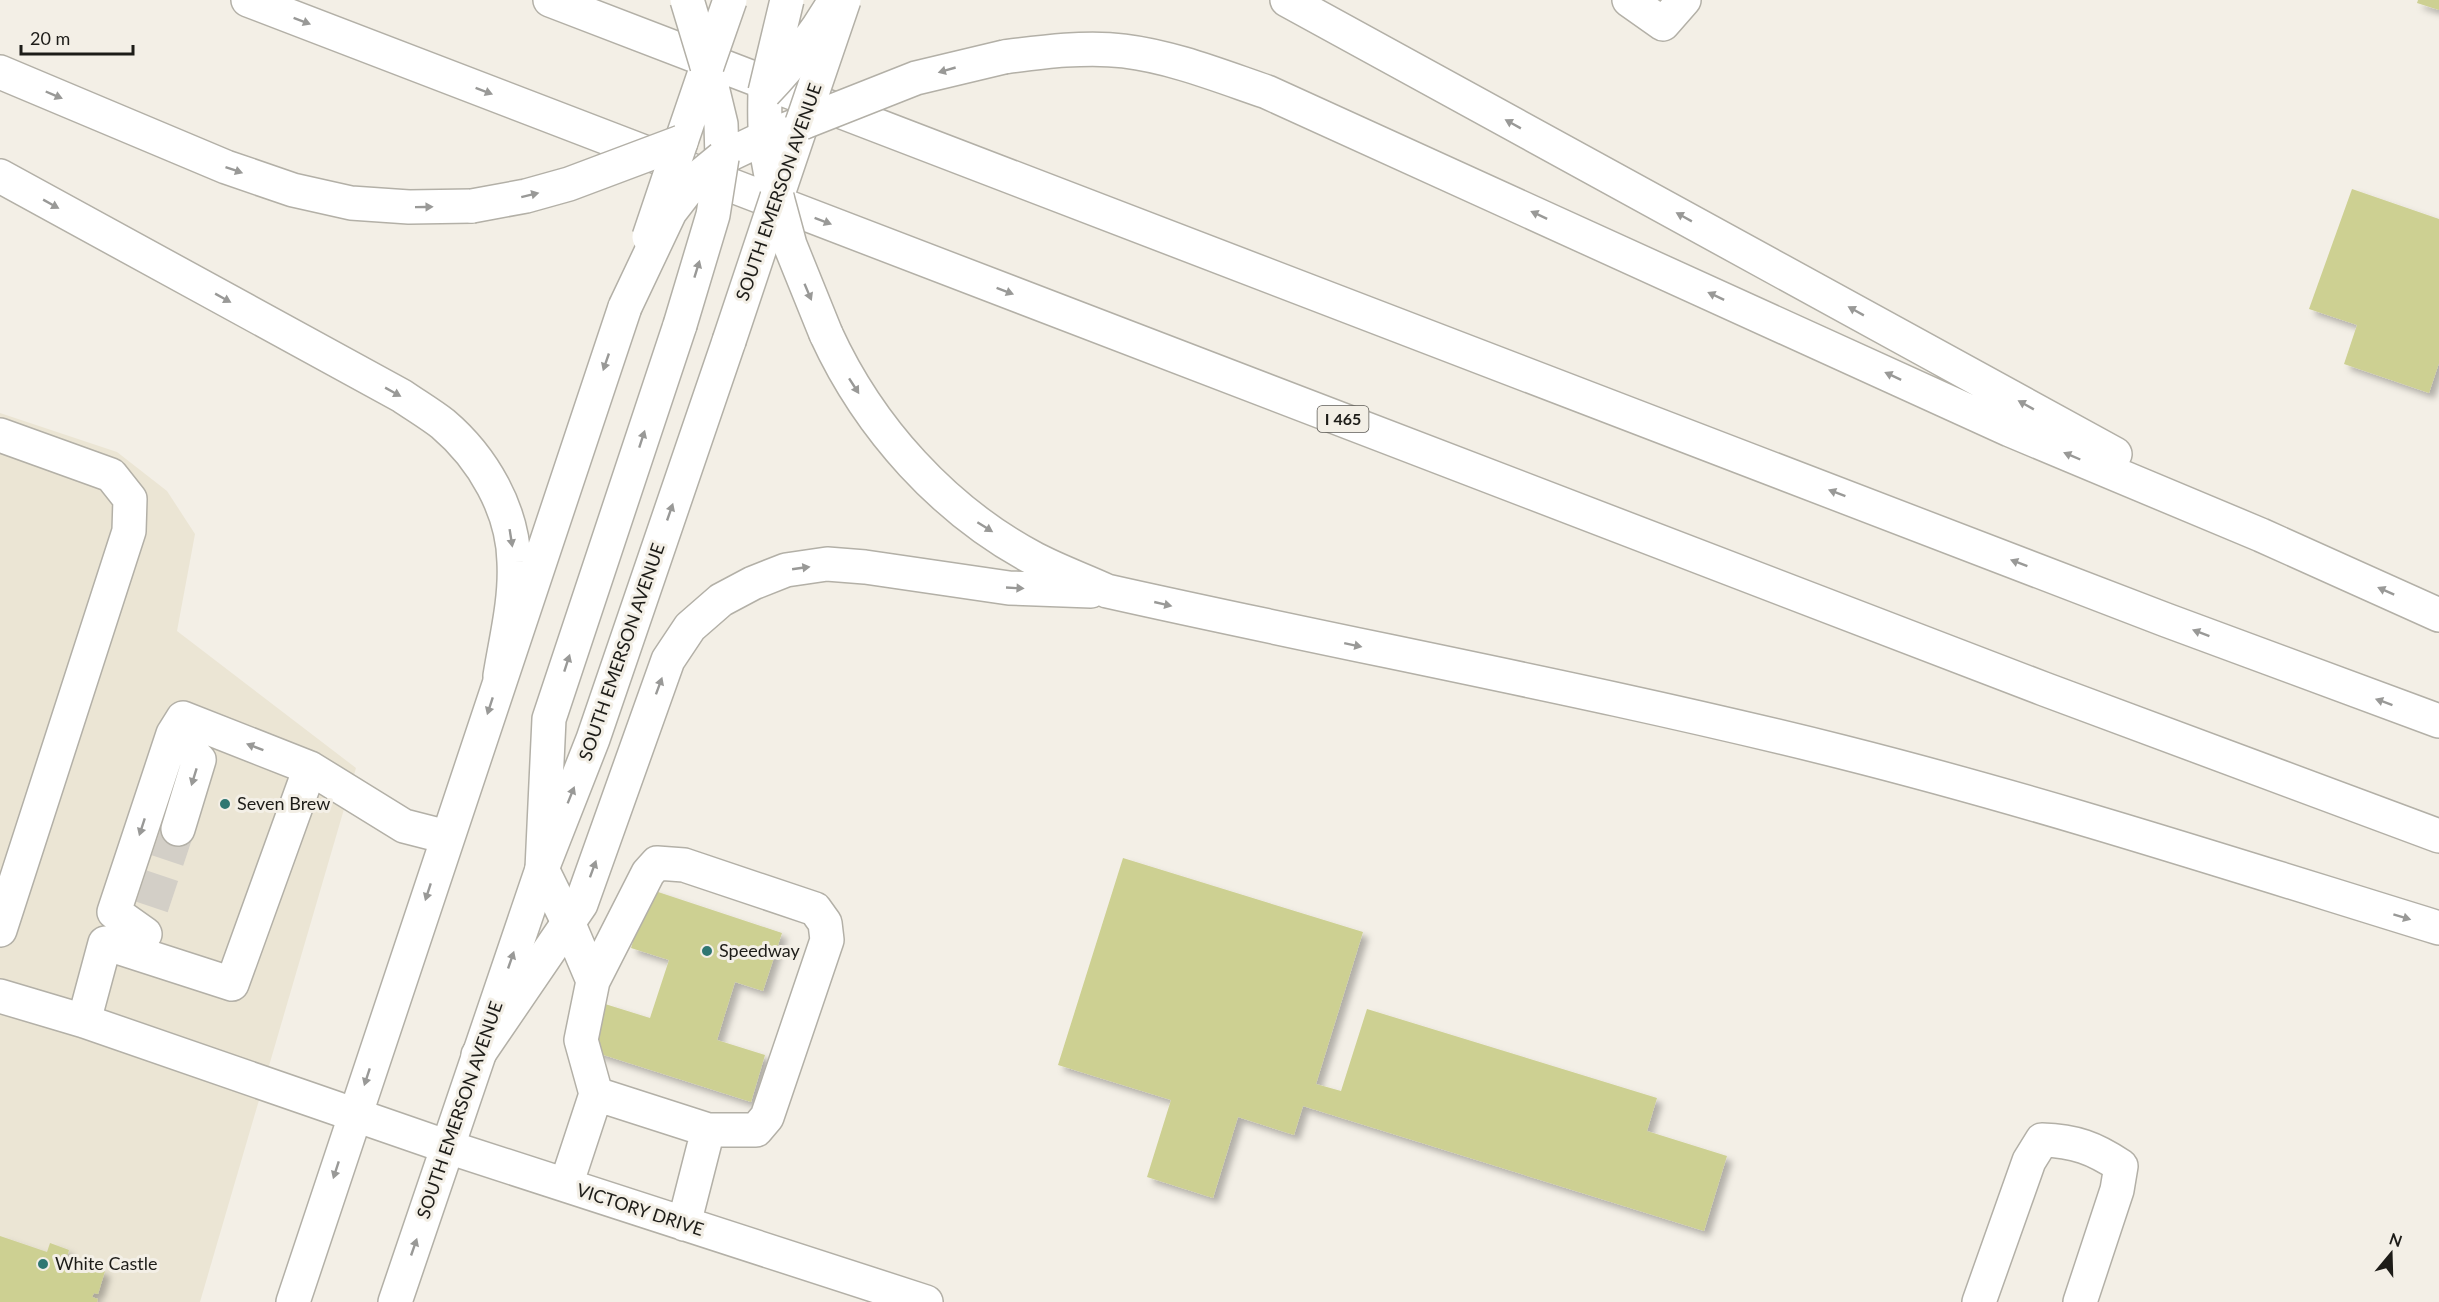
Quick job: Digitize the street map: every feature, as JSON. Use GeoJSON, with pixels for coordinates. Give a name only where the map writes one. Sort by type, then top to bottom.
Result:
{"type":"FeatureCollection","features":[{"type":"Feature","properties":{"kind":"main road","name":"I 465"},"geometry":{"type":"LineString","coordinates":[[248,0],[2044,689],[2439,836]]}},
{"type":"Feature","properties":{"kind":"main road"},"geometry":{"type":"LineString","coordinates":[[550,0],[2177,624],[2439,721]]}},
{"type":"Feature","properties":{"kind":"main road"},"geometry":{"type":"LineString","coordinates":[[593,981],[542,869],[549,719],[680,325],[713,215],[722,158],[721,124],[707,66],[687,0]]}},
{"type":"Feature","properties":{"kind":"main road"},"geometry":{"type":"LineString","coordinates":[[292,1302],[500,676],[730,0]]}},
{"type":"Feature","properties":{"kind":"main road"},"geometry":{"type":"LineString","coordinates":[[787,0],[765,92],[764,138],[768,169],[790,245],[840,366],[878,423],[922,475],[976,521],[1035,559],[1107,591]]}},
{"type":"Feature","properties":{"kind":"main road"},"geometry":{"type":"LineString","coordinates":[[0,72],[226,167],[293,190],[351,204],[409,207],[472,206],[526,196],[569,184],[681,142],[721,124],[765,92],[793,62],[825,18],[835,0]]}},
{"type":"Feature","properties":{"kind":"main road","name":"SOUTH EMERSON AVENUE"},"geometry":{"type":"LineString","coordinates":[[395,1302],[542,869],[593,740],[844,0]]}},
{"type":"Feature","properties":{"kind":"main road"},"geometry":{"type":"LineString","coordinates":[[1287,0],[2261,535]]}},
{"type":"Feature","properties":{"kind":"main road"},"geometry":{"type":"LineString","coordinates":[[1629,0],[1663,24],[1684,0]]}},
{"type":"Feature","properties":{"kind":"main road"},"geometry":{"type":"LineString","coordinates":[[625,306],[670,212],[694,181],[722,158],[764,138],[916,78],[1004,57],[1052,51],[1123,51],[1191,66],[1267,92],[2010,430],[2261,535],[2439,615]]}},
{"type":"Feature","properties":{"kind":"main road"},"geometry":{"type":"LineString","coordinates":[[0,176],[402,396],[444,425],[479,464],[500,499],[512,534],[513,592],[500,676]]}},
{"type":"Feature","properties":{"kind":"main road"},"geometry":{"type":"LineString","coordinates":[[0,435],[111,476],[130,499],[129,531],[0,930]]}},
{"type":"Feature","properties":{"kind":"main road"},"geometry":{"type":"LineString","coordinates":[[478,1055],[581,904],[668,660],[690,627],[721,600],[753,583],[786,570],[827,564],[864,567],[1009,588],[1107,591],[1708,719],[2018,799],[2439,928]]}},
{"type":"Feature","properties":{"kind":"main road"},"geometry":{"type":"LineString","coordinates":[[310,768],[232,984],[114,912],[172,734],[183,718],[310,768],[404,826],[447,837]]}},
{"type":"Feature","properties":{"kind":"main road"},"geometry":{"type":"LineString","coordinates":[[172,734],[199,760],[178,829]]}},
{"type":"Feature","properties":{"kind":"main road"},"geometry":{"type":"LineString","coordinates":[[566,1185],[596,1094],[581,1040],[593,981],[648,873],[657,863],[684,866],[815,909],[825,923],[827,940],[767,1117],[756,1130],[708,1130],[596,1094]]}},
{"type":"Feature","properties":{"kind":"main road"},"geometry":{"type":"LineString","coordinates":[[84,1021],[105,943],[145,931]]}},
{"type":"Feature","properties":{"kind":"main road","name":"VICTORY DRIVE"},"geometry":{"type":"LineString","coordinates":[[0,996],[84,1021],[448,1147],[684,1224],[863,1292],[926,1302]]}},
{"type":"Feature","properties":{"kind":"main road"},"geometry":{"type":"LineString","coordinates":[[684,1224],[708,1130]]}},
{"type":"Feature","properties":{"kind":"main road"},"geometry":{"type":"LineString","coordinates":[[1979,1302],[2029,1161],[2042,1140],[2069,1141],[2104,1154],[2121,1166],[2117,1190],[2080,1302]]}},
{"type":"Feature","properties":{"kind":"shaded area"},"geometry":{"type":"Polygon","coordinates":[[[0,413],[117,452],[167,491],[195,534],[177,631],[356,768],[200,1302],[0,1302],[0,413]]]}},
{"type":"Feature","properties":{"kind":"building"},"geometry":{"type":"Polygon","coordinates":[[[2418,0],[2439,0],[2439,10],[2417,3],[2418,0]]]}},
{"type":"Feature","properties":{"kind":"building"},"geometry":{"type":"Polygon","coordinates":[[[2352,189],[2439,219],[2439,363],[2429,393],[2344,364],[2357,325],[2309,309],[2352,189]]]}},
{"type":"Feature","properties":{"kind":"building"},"geometry":{"type":"Polygon","coordinates":[[[1123,858],[1363,932],[1316,1084],[1341,1091],[1367,1009],[1657,1098],[1647,1131],[1727,1156],[1704,1231],[1303,1106],[1294,1135],[1238,1117],[1213,1198],[1147,1177],[1171,1100],[1058,1065],[1123,858]]]}},
{"type":"Feature","properties":{"kind":"building"},"geometry":{"type":"Polygon","coordinates":[[[649,889],[782,933],[763,991],[735,982],[717,1040],[765,1055],[751,1102],[591,1051],[605,1004],[650,1018],[669,960],[631,948],[649,889]]]}},
{"type":"Feature","properties":{"kind":"building","name":"White Castle"},"geometry":{"type":"Polygon","coordinates":[[[0,1236],[47,1252],[50,1243],[69,1250],[67,1257],[105,1271],[98,1294],[94,1293],[92,1297],[98,1299],[97,1302],[0,1302],[0,1236]]]}},
{"type":"Feature","properties":{"kind":"tunnel"},"geometry":{"type":"LineString","coordinates":[[152,907],[178,829]]}},
{"type":"Feature","properties":{"kind":"place","name":"Seven Brew"},"geometry":{"type":"Point","coordinates":[225,804]}},
{"type":"Feature","properties":{"kind":"place","name":"Speedway"},"geometry":{"type":"Point","coordinates":[707,951]}},
{"type":"Feature","properties":{"kind":"place","name":"White Castle"},"geometry":{"type":"Point","coordinates":[43,1264]}}]}
